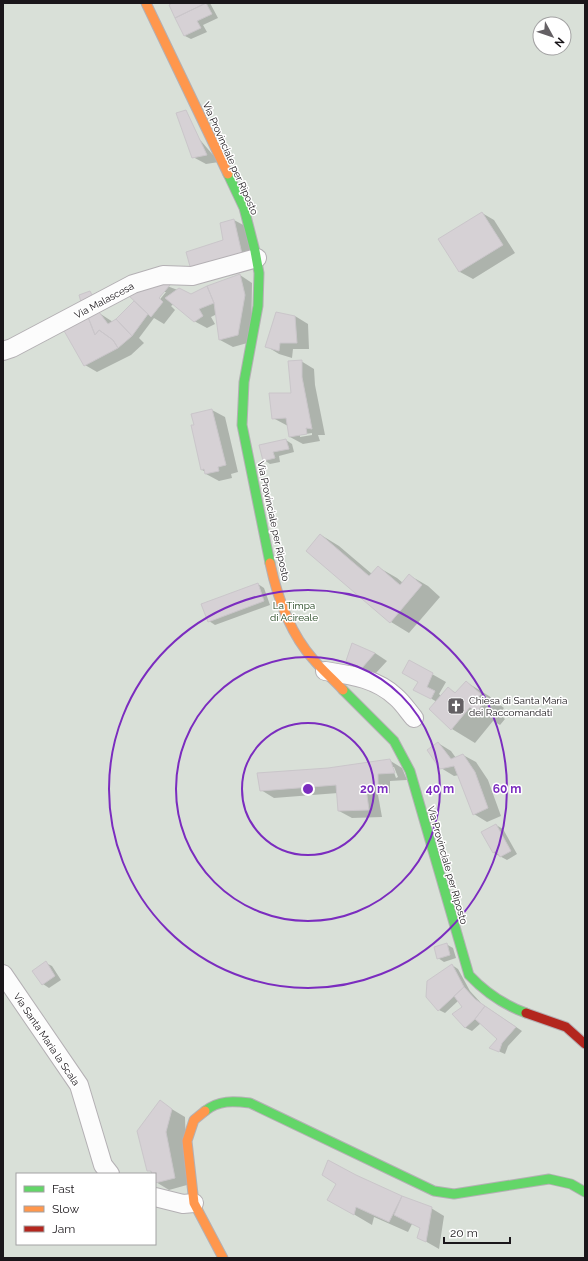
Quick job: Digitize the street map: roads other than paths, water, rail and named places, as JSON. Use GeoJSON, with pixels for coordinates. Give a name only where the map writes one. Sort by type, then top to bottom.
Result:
{"type":"FeatureCollection","features":[{"type":"Feature","properties":{"kind":"street","name":"Via Provinciale per Riposto"},"geometry":{"type":"LineString","coordinates":[[146,3],[244,208],[254,242],[260,294],[256,324],[244,382],[242,425],[274,581],[291,625],[303,646],[313,659],[394,741],[410,772],[469,975],[478,985],[510,1007],[566,1027],[585,1044]]}},
{"type":"Feature","properties":{"kind":"street","name":"Via Malascesa"},"geometry":{"type":"LineString","coordinates":[[3,351],[44,332],[133,284],[163,275],[192,276],[257,258]]}},
{"type":"Feature","properties":{"kind":"street"},"geometry":{"type":"LineString","coordinates":[[325,671],[359,676],[377,684],[396,696],[414,718]]}},
{"type":"Feature","properties":{"kind":"street","name":"Via Santa Maria la Scala"},"geometry":{"type":"LineString","coordinates":[[3,974],[79,1085],[103,1165],[109,1173]]}},
{"type":"Feature","properties":{"kind":"street"},"geometry":{"type":"LineString","coordinates":[[223,1258],[194,1203],[188,1141],[194,1120],[209,1108],[229,1101],[250,1103],[434,1191],[454,1194],[549,1179],[572,1184],[585,1192]]}},
{"type":"Feature","properties":{"kind":"street"},"geometry":{"type":"LineString","coordinates":[[156,1197],[183,1204],[194,1203]]}},
{"type":"Feature","properties":{"kind":"place","name":"Chiesa di Santa Maria dei Raccomandati"},"geometry":{"type":"Point","coordinates":[456,706]}},
{"type":"Feature","properties":{"kind":"park label","name":"La Timpa di Acireale"},"geometry":{"type":"Point","coordinates":[294,610]}}]}
